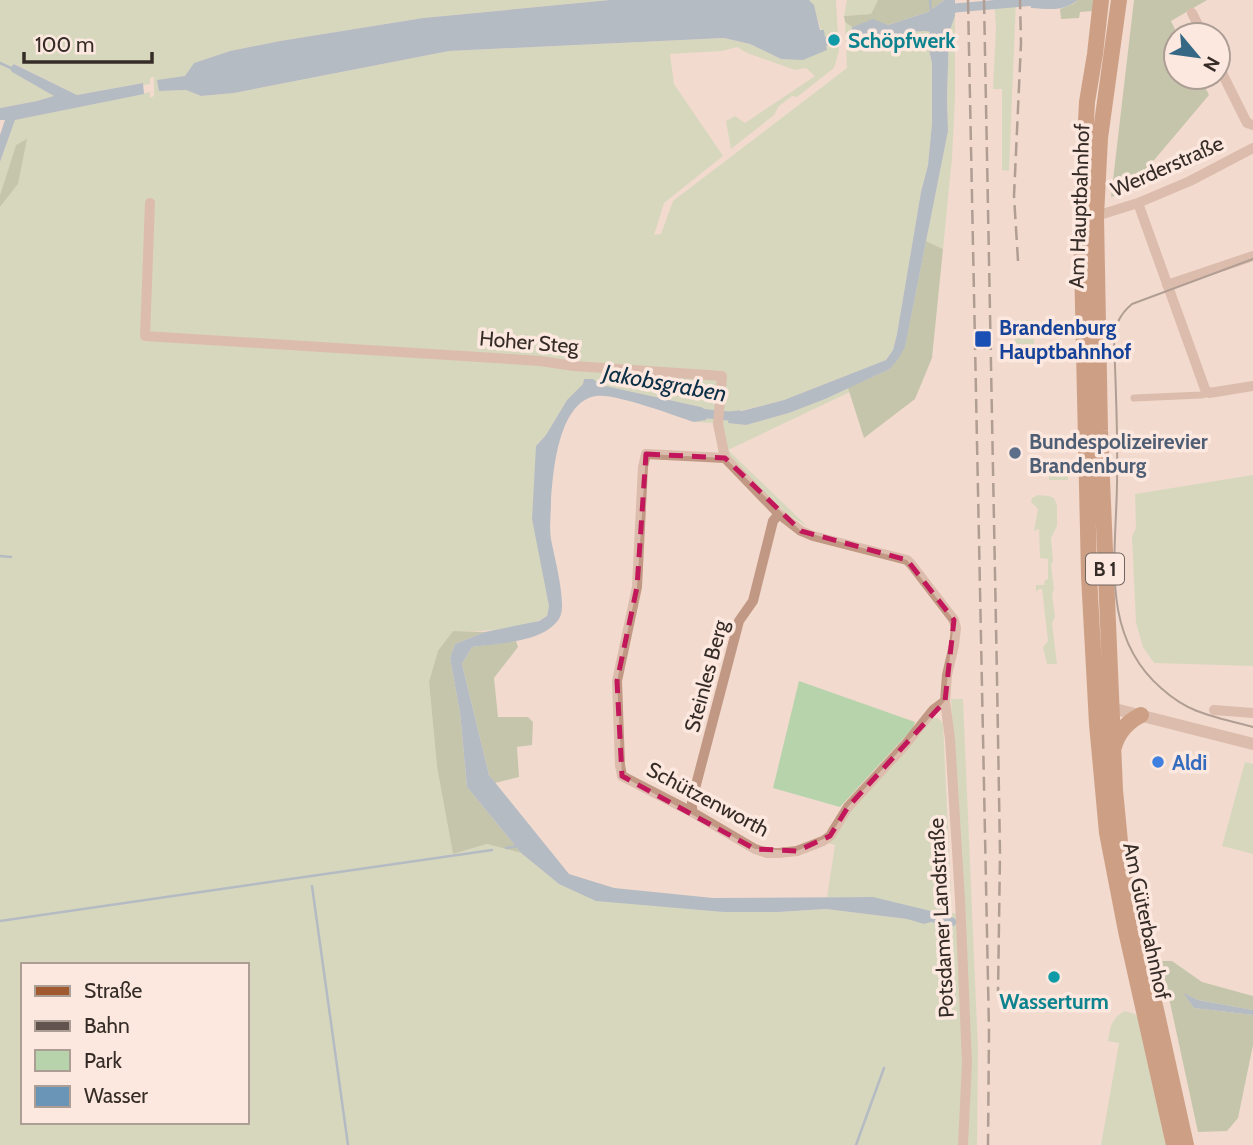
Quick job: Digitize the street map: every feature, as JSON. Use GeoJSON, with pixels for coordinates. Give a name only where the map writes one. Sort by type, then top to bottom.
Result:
{"type":"FeatureCollection","features":[{"type":"Feature","properties":{"kind":"main road","name":"Am Hauptbahnhof"},"geometry":{"type":"LineString","coordinates":[[1101,0],[1087,102],[1089,217],[1100,421],[1104,706]]}},
{"type":"Feature","properties":{"kind":"main road","name":"Am Hauptbahnhof"},"geometry":{"type":"LineString","coordinates":[[1089,217],[1119,0]]}},
{"type":"Feature","properties":{"kind":"main road"},"geometry":{"type":"LineString","coordinates":[[1087,102],[1105,104]]}},
{"type":"Feature","properties":{"kind":"main road","name":"Am Güterbahnhof"},"geometry":{"type":"LineString","coordinates":[[1104,706],[1114,756],[1121,852],[1174,1145]]}},
{"type":"Feature","properties":{"kind":"main road","name":"Am Güterbahnhof"},"geometry":{"type":"LineString","coordinates":[[1104,706],[1107,834],[1186,1145]]}},
{"type":"Feature","properties":{"kind":"main road"},"geometry":{"type":"LineString","coordinates":[[1114,756],[1119,734],[1129,722],[1141,715]]}},
{"type":"Feature","properties":{"kind":"street"},"geometry":{"type":"LineString","coordinates":[[1192,13],[1196,21]]}},
{"type":"Feature","properties":{"kind":"street"},"geometry":{"type":"LineString","coordinates":[[1231,91],[1247,123],[1253,125]]}},
{"type":"Feature","properties":{"kind":"street","name":"Werderstraße"},"geometry":{"type":"LineString","coordinates":[[1089,217],[1138,202],[1190,181],[1253,148]]}},
{"type":"Feature","properties":{"kind":"street"},"geometry":{"type":"LineString","coordinates":[[1138,202],[1205,390],[1209,393]]}},
{"type":"Feature","properties":{"kind":"street","name":"Hoher Steg"},"geometry":{"type":"LineString","coordinates":[[150,203],[145,336],[540,361],[573,366],[722,376],[718,424],[724,458]]}},
{"type":"Feature","properties":{"kind":"street"},"geometry":{"type":"LineString","coordinates":[[1167,285],[1253,257]]}},
{"type":"Feature","properties":{"kind":"street"},"geometry":{"type":"LineString","coordinates":[[1134,398],[1201,395],[1253,386]]}},
{"type":"Feature","properties":{"kind":"street","name":"Schützenworth"},"geometry":{"type":"LineString","coordinates":[[724,458],[646,454],[643,467],[637,587],[617,681],[622,776],[692,812],[755,849],[767,853],[797,851],[830,836],[848,807],[905,745],[945,695]]}},
{"type":"Feature","properties":{"kind":"street"},"geometry":{"type":"LineString","coordinates":[[724,458],[779,514],[801,531],[907,560],[911,564],[954,620],[954,645],[945,695]]}},
{"type":"Feature","properties":{"kind":"street","name":"Steinles Berg"},"geometry":{"type":"LineString","coordinates":[[692,812],[692,800],[739,621],[753,601],[773,521],[779,514]]}},
{"type":"Feature","properties":{"kind":"street","name":"Potsdamer Landstraße"},"geometry":{"type":"LineString","coordinates":[[945,695],[961,913],[967,1063],[963,1145]]}},
{"type":"Feature","properties":{"kind":"street"},"geometry":{"type":"LineString","coordinates":[[1104,706],[1253,744]]}},
{"type":"Feature","properties":{"kind":"street"},"geometry":{"type":"LineString","coordinates":[[1214,710],[1253,713]]}},
{"type":"Feature","properties":{"kind":"highlighted area"},"geometry":{"type":"Polygon","coordinates":[[[646,454],[725,458],[801,531],[907,560],[954,620],[945,701],[848,807],[830,836],[797,851],[755,849],[622,776],[617,681],[637,587],[646,454]]]}},
{"type":"Feature","properties":{"kind":"green space"},"geometry":{"type":"Polygon","coordinates":[[[0,0],[610,0],[423,18],[230,51],[194,63],[185,76],[160,91],[186,90],[201,96],[234,93],[449,51],[724,38],[750,44],[781,59],[830,45],[829,36],[825,37],[822,32],[809,0],[836,0],[839,51],[834,68],[797,97],[792,96],[779,106],[774,115],[731,149],[726,121],[735,116],[745,123],[815,76],[806,68],[795,70],[737,47],[722,51],[670,54],[674,84],[723,156],[664,203],[654,235],[661,234],[673,201],[847,68],[845,22],[852,27],[853,33],[848,43],[854,43],[854,47],[904,33],[930,31],[927,41],[932,63],[932,123],[928,165],[893,350],[886,360],[784,400],[729,414],[746,425],[789,413],[848,388],[850,392],[728,450],[816,532],[787,514],[732,461],[714,423],[694,422],[706,420],[701,407],[600,385],[583,384],[567,400],[546,435],[536,446],[549,606],[547,616],[514,627],[453,631],[429,682],[437,767],[453,854],[487,844],[521,853],[559,884],[778,912],[826,909],[942,925],[873,897],[827,897],[835,845],[827,843],[850,806],[932,718],[938,718],[943,723],[952,913],[964,914],[951,699],[963,699],[978,1050],[977,1145],[0,1145],[0,207],[18,184],[16,145],[0,195],[0,162],[15,120],[150,92],[150,98],[154,96],[154,77],[150,78],[150,84],[142,83],[77,95],[15,64],[12,72],[55,96],[0,108],[0,0]]]}},
{"type":"Feature","properties":{"kind":"green space"},"geometry":{"type":"Polygon","coordinates":[[[847,0],[878,0],[871,14],[844,16],[847,0]]]}},
{"type":"Feature","properties":{"kind":"green space"},"geometry":{"type":"Polygon","coordinates":[[[878,0],[944,0],[928,12],[888,25],[873,20],[852,27],[845,22],[844,16],[871,14],[878,0]]]}},
{"type":"Feature","properties":{"kind":"green space"},"geometry":{"type":"Polygon","coordinates":[[[994,0],[1016,0],[1009,171],[1002,170],[1002,89],[993,89],[996,27],[994,0]]]}},
{"type":"Feature","properties":{"kind":"green space"},"geometry":{"type":"Polygon","coordinates":[[[1078,0],[1094,0],[1093,11],[1080,12],[1079,18],[1061,19],[1060,9],[1078,0]]]}},
{"type":"Feature","properties":{"kind":"green space"},"geometry":{"type":"Polygon","coordinates":[[[1134,0],[1207,0],[1171,21],[1162,21],[1162,91],[1207,91],[1209,95],[1139,178],[1142,189],[1111,197],[1134,0]]]}},
{"type":"Feature","properties":{"kind":"green space"},"geometry":{"type":"Polygon","coordinates":[[[955,16],[952,158],[943,249],[926,241],[948,131],[949,33],[955,16]]]}},
{"type":"Feature","properties":{"kind":"green space"},"geometry":{"type":"Polygon","coordinates":[[[27,139],[18,184],[0,207],[0,195],[16,145],[27,139]]]}},
{"type":"Feature","properties":{"kind":"green space"},"geometry":{"type":"Polygon","coordinates":[[[926,241],[943,249],[932,358],[915,399],[864,438],[848,388],[890,369],[905,346],[926,241]]]}},
{"type":"Feature","properties":{"kind":"green space"},"geometry":{"type":"Polygon","coordinates":[[[1015,320],[1034,320],[1034,344],[1015,344],[1015,320]]]}},
{"type":"Feature","properties":{"kind":"green space"},"geometry":{"type":"Polygon","coordinates":[[[1049,460],[1068,460],[1068,480],[1049,480],[1049,460]]]}},
{"type":"Feature","properties":{"kind":"green space"},"geometry":{"type":"Polygon","coordinates":[[[1253,475],[1253,666],[1154,663],[1143,647],[1136,623],[1132,536],[1136,528],[1135,494],[1253,475]]]}},
{"type":"Feature","properties":{"kind":"green space"},"geometry":{"type":"Polygon","coordinates":[[[1038,495],[1054,498],[1057,505],[1057,526],[1051,538],[1051,565],[1055,617],[1052,623],[1057,664],[1047,664],[1043,647],[1048,641],[1042,589],[1036,592],[1036,585],[1044,585],[1048,579],[1048,559],[1040,558],[1039,529],[1034,531],[1038,509],[1031,502],[1032,498],[1038,495]]]}},
{"type":"Feature","properties":{"kind":"green space"},"geometry":{"type":"Polygon","coordinates":[[[453,631],[485,632],[455,644],[450,658],[460,713],[467,787],[521,853],[487,844],[453,854],[437,767],[429,682],[438,651],[453,631]]]}},
{"type":"Feature","properties":{"kind":"green space"},"geometry":{"type":"Polygon","coordinates":[[[516,641],[518,647],[494,678],[498,717],[528,717],[533,722],[532,745],[517,747],[519,777],[495,783],[489,775],[462,664],[472,647],[516,641]]]}},
{"type":"Feature","properties":{"kind":"green space"},"geometry":{"type":"Polygon","coordinates":[[[799,681],[915,722],[913,728],[840,807],[773,788],[799,681]]]}},
{"type":"Feature","properties":{"kind":"green space"},"geometry":{"type":"Polygon","coordinates":[[[1245,762],[1253,764],[1253,854],[1222,846],[1245,762]]]}},
{"type":"Feature","properties":{"kind":"green space"},"geometry":{"type":"Polygon","coordinates":[[[1161,961],[1172,961],[1202,982],[1253,996],[1253,1010],[1198,1000],[1184,994],[1194,1008],[1253,1015],[1253,1045],[1238,1118],[1227,1131],[1198,1132],[1161,961]]]}},
{"type":"Feature","properties":{"kind":"green space"},"geometry":{"type":"Polygon","coordinates":[[[1125,1011],[1135,1014],[1140,1020],[1166,1145],[1101,1145],[1119,1043],[1108,1041],[1114,1019],[1125,1011]]]}},
{"type":"Feature","properties":{"kind":"water"},"geometry":{"type":"Polygon","coordinates":[[[610,0],[809,0],[814,5],[820,30],[824,30],[825,37],[829,36],[830,45],[826,46],[827,50],[803,60],[781,59],[750,44],[724,38],[449,51],[234,93],[201,96],[186,90],[159,91],[157,80],[185,76],[194,63],[230,51],[423,18],[610,0]]]}},
{"type":"Feature","properties":{"kind":"water"},"geometry":{"type":"Polygon","coordinates":[[[944,0],[955,0],[955,16],[949,33],[948,131],[905,347],[890,369],[825,399],[746,425],[728,423],[730,414],[784,400],[886,360],[893,350],[928,165],[932,123],[932,63],[927,41],[930,32],[904,33],[854,47],[853,43],[847,44],[846,34],[852,33],[852,27],[873,19],[888,25],[928,12],[944,0]]]}},
{"type":"Feature","properties":{"kind":"water"},"geometry":{"type":"Polygon","coordinates":[[[1030,0],[1078,0],[1061,8],[1049,9],[1031,8],[1030,0]]]}},
{"type":"Feature","properties":{"kind":"water"},"geometry":{"type":"Polygon","coordinates":[[[14,64],[77,95],[143,83],[144,94],[15,120],[0,162],[0,135],[5,120],[0,120],[0,108],[54,96],[12,72],[10,68],[14,64]]]}},
{"type":"Feature","properties":{"kind":"water"},"geometry":{"type":"Polygon","coordinates":[[[584,379],[701,407],[708,411],[706,420],[694,422],[644,405],[605,396],[583,401],[573,411],[560,440],[551,502],[550,534],[562,601],[560,617],[553,626],[533,637],[472,647],[462,664],[489,775],[569,874],[614,888],[713,898],[873,897],[939,913],[945,922],[942,925],[826,909],[724,912],[596,901],[559,884],[521,853],[467,787],[460,713],[450,658],[455,644],[485,632],[539,621],[547,616],[549,606],[532,519],[536,446],[584,379]]]}},
{"type":"Feature","properties":{"kind":"water"},"geometry":{"type":"Polygon","coordinates":[[[1183,993],[1198,1000],[1253,1010],[1253,1015],[1194,1008],[1183,993]]]}},
{"type":"Feature","properties":{"kind":"waterway"},"geometry":{"type":"LineString","coordinates":[[930,0],[931,11]]}},
{"type":"Feature","properties":{"kind":"waterway","name":"Jakobsgraben"},"geometry":{"type":"LineString","coordinates":[[945,14],[955,8],[1046,0]]}},
{"type":"Feature","properties":{"kind":"waterway"},"geometry":{"type":"LineString","coordinates":[[0,63],[13,69]]}},
{"type":"Feature","properties":{"kind":"waterway","name":"Jakobsgraben"},"geometry":{"type":"LineString","coordinates":[[698,413],[739,415]]}},
{"type":"Feature","properties":{"kind":"waterway"},"geometry":{"type":"LineString","coordinates":[[0,556],[11,557]]}},
{"type":"Feature","properties":{"kind":"waterway"},"geometry":{"type":"LineString","coordinates":[[506,848],[519,846]]}},
{"type":"Feature","properties":{"kind":"waterway"},"geometry":{"type":"LineString","coordinates":[[0,921],[492,850]]}},
{"type":"Feature","properties":{"kind":"waterway"},"geometry":{"type":"LineString","coordinates":[[312,886],[348,1145]]}},
{"type":"Feature","properties":{"kind":"waterway","name":"Jakobsgraben"},"geometry":{"type":"LineString","coordinates":[[936,919],[952,922]]}},
{"type":"Feature","properties":{"kind":"waterway"},"geometry":{"type":"LineString","coordinates":[[856,1145],[884,1068]]}},
{"type":"Feature","properties":{"kind":"tram line"},"geometry":{"type":"LineString","coordinates":[[1253,259],[1132,304],[1119,320],[1114,341],[1117,448],[1114,566],[1120,619],[1128,644],[1142,667],[1161,688],[1178,701],[1192,709],[1253,727]]}},
{"type":"Feature","properties":{"kind":"railway"},"geometry":{"type":"LineString","coordinates":[[968,0],[989,1031],[988,1145]]}},
{"type":"Feature","properties":{"kind":"railway"},"geometry":{"type":"LineString","coordinates":[[984,0],[1000,853],[998,994]]}},
{"type":"Feature","properties":{"kind":"railway"},"geometry":{"type":"LineString","coordinates":[[1018,261],[1014,196],[1021,43],[1020,0]]}},
{"type":"Feature","properties":{"kind":"place","name":"Schöpfwerk"},"geometry":{"type":"Point","coordinates":[834,40]}},
{"type":"Feature","properties":{"kind":"place","name":"Brandenburg Hauptbahnhof"},"geometry":{"type":"Point","coordinates":[983,339]}},
{"type":"Feature","properties":{"kind":"place","name":"Bundespolizeirevier Brandenburg"},"geometry":{"type":"Point","coordinates":[1015,453]}},
{"type":"Feature","properties":{"kind":"place","name":"Aldi"},"geometry":{"type":"Point","coordinates":[1158,762]}},
{"type":"Feature","properties":{"kind":"place","name":"Wasserturm"},"geometry":{"type":"Point","coordinates":[1054,977]}}]}
